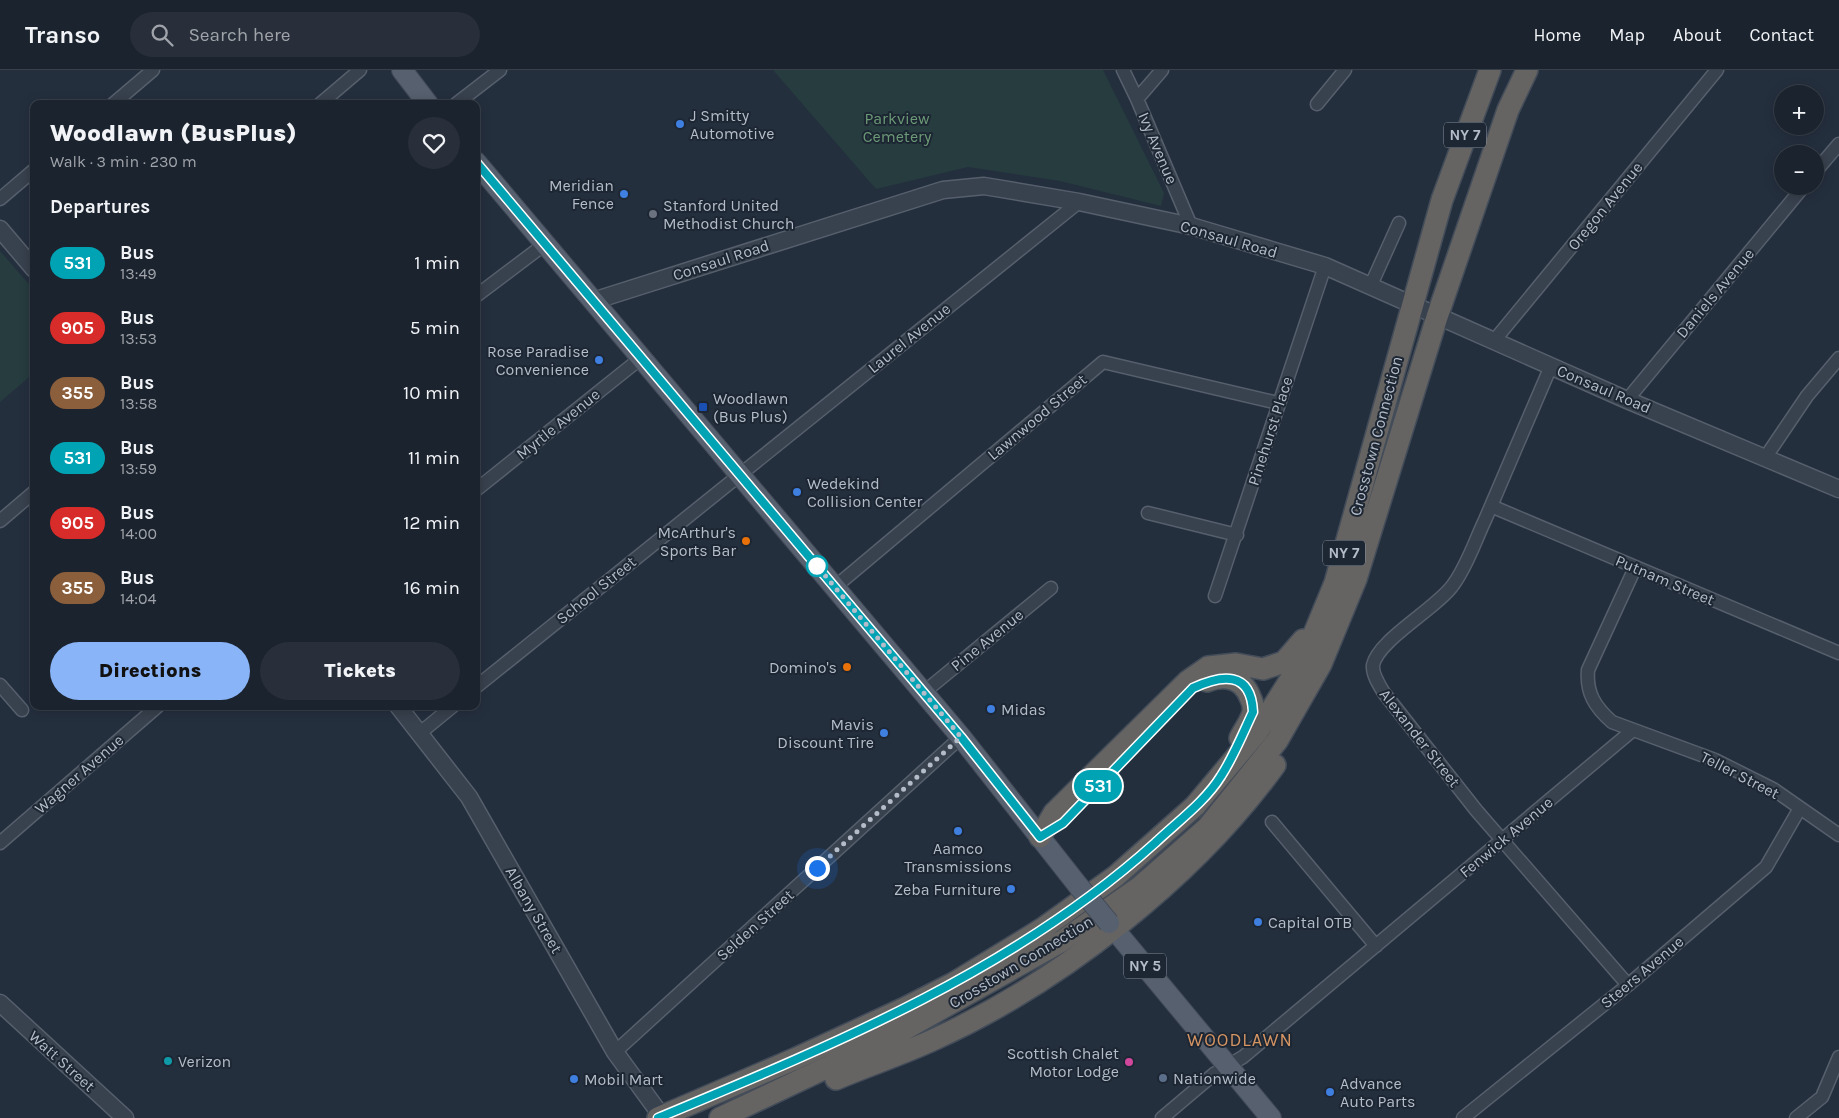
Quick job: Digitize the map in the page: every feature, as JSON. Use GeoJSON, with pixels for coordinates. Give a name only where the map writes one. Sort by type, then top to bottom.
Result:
{"type":"FeatureCollection","features":[{"type":"Feature","properties":{"kind":"highway","name":"Crosstown Connection"},"geometry":{"type":"LineString","coordinates":[[661,1118],[797,1058],[954,983],[1042,929],[1116,876],[1195,806],[1258,732],[1304,658],[1335,583],[1442,200],[1490,70]]}},
{"type":"Feature","properties":{"kind":"highway","name":"Crosstown Connection"},"geometry":{"type":"LineString","coordinates":[[720,1118],[888,1038],[981,988],[1062,941],[1141,886],[1207,828],[1277,741],[1321,664],[1356,579],[1437,317],[1508,110],[1527,70]]}},
{"type":"Feature","properties":{"kind":"highway"},"geometry":{"type":"LineString","coordinates":[[733,1118],[752,1113],[934,1040],[991,1011],[1053,972],[1188,865],[1250,799],[1282,755],[1315,701],[1334,658],[1356,579]]}},
{"type":"Feature","properties":{"kind":"highway"},"geometry":{"type":"LineString","coordinates":[[1040,837],[1054,813],[1188,681],[1208,667],[1236,664],[1263,670],[1284,662],[1302,642],[1335,583]]}},
{"type":"Feature","properties":{"kind":"highway"},"geometry":{"type":"LineString","coordinates":[[1040,837],[1063,823],[1193,688],[1210,680],[1225,677],[1238,680],[1246,688],[1253,712],[1221,776]]}},
{"type":"Feature","properties":{"kind":"main road"},"geometry":{"type":"LineString","coordinates":[[402,70],[425,100]]}},
{"type":"Feature","properties":{"kind":"main road","name":"NY 5"},"geometry":{"type":"LineString","coordinates":[[480,172],[593,301],[961,737],[1080,888],[1271,1118]]}},
{"type":"Feature","properties":{"kind":"street"},"geometry":{"type":"LineString","coordinates":[[118,100],[153,70]]}},
{"type":"Feature","properties":{"kind":"street"},"geometry":{"type":"LineString","coordinates":[[325,100],[360,70]]}},
{"type":"Feature","properties":{"kind":"street"},"geometry":{"type":"LineString","coordinates":[[461,100],[500,70]]}},
{"type":"Feature","properties":{"kind":"street","name":"Ivy Avenue"},"geometry":{"type":"LineString","coordinates":[[1123,70],[1191,226]]}},
{"type":"Feature","properties":{"kind":"street"},"geometry":{"type":"LineString","coordinates":[[1137,99],[1162,70]]}},
{"type":"Feature","properties":{"kind":"street"},"geometry":{"type":"LineString","coordinates":[[1317,104],[1345,70]]}},
{"type":"Feature","properties":{"kind":"street","name":"Oregon Avenue"},"geometry":{"type":"LineString","coordinates":[[1493,342],[1717,70]]}},
{"type":"Feature","properties":{"kind":"street"},"geometry":{"type":"LineString","coordinates":[[1824,162],[1839,144]]}},
{"type":"Feature","properties":{"kind":"street"},"geometry":{"type":"LineString","coordinates":[[0,199],[30,173]]}},
{"type":"Feature","properties":{"kind":"street","name":"Consaul Road"},"geometry":{"type":"LineString","coordinates":[[593,301],[943,190],[984,186],[1079,202],[1191,226],[1325,266],[1371,285],[1493,342],[1839,489]]}},
{"type":"Feature","properties":{"kind":"street","name":"Daniels Avenue"},"geometry":{"type":"LineString","coordinates":[[1627,400],[1797,195]]}},
{"type":"Feature","properties":{"kind":"street","name":"Laurel Avenue"},"geometry":{"type":"LineString","coordinates":[[739,474],[1079,202]]}},
{"type":"Feature","properties":{"kind":"street"},"geometry":{"type":"LineString","coordinates":[[1371,285],[1399,223]]}},
{"type":"Feature","properties":{"kind":"street"},"geometry":{"type":"LineString","coordinates":[[0,229],[30,264]]}},
{"type":"Feature","properties":{"kind":"street"},"geometry":{"type":"LineString","coordinates":[[480,293],[544,244]]}},
{"type":"Feature","properties":{"kind":"street","name":"Pinehurst Place"},"geometry":{"type":"LineString","coordinates":[[1215,596],[1237,535],[1278,403],[1325,266]]}},
{"type":"Feature","properties":{"kind":"street","name":"Myrtle Avenue"},"geometry":{"type":"LineString","coordinates":[[480,487],[640,358]]}},
{"type":"Feature","properties":{"kind":"street"},"geometry":{"type":"LineString","coordinates":[[1765,458],[1796,410],[1839,358]]}},
{"type":"Feature","properties":{"kind":"street","name":"Lawnwood Street"},"geometry":{"type":"LineString","coordinates":[[834,588],[1103,362],[1278,403]]}},
{"type":"Feature","properties":{"kind":"street","name":"Alexander Street"},"geometry":{"type":"LineString","coordinates":[[1551,366],[1491,506],[1453,586],[1387,644],[1379,652],[1373,666],[1376,680],[1384,693],[1476,810],[1628,985]]}},
{"type":"Feature","properties":{"kind":"street","name":"School Street"},"geometry":{"type":"LineString","coordinates":[[480,684],[739,474]]}},
{"type":"Feature","properties":{"kind":"street"},"geometry":{"type":"LineString","coordinates":[[0,521],[30,495]]}},
{"type":"Feature","properties":{"kind":"street","name":"Putnam Street"},"geometry":{"type":"LineString","coordinates":[[1491,506],[1839,653]]}},
{"type":"Feature","properties":{"kind":"street"},"geometry":{"type":"LineString","coordinates":[[1148,512],[1237,535]]}},
{"type":"Feature","properties":{"kind":"street"},"geometry":{"type":"LineString","coordinates":[[1633,730],[1612,722],[1600,712],[1591,697],[1587,684],[1588,670],[1635,568]]}},
{"type":"Feature","properties":{"kind":"street","name":"Pine Avenue"},"geometry":{"type":"LineString","coordinates":[[923,693],[1052,588]]}},
{"type":"Feature","properties":{"kind":"street"},"geometry":{"type":"LineString","coordinates":[[0,685],[22,710]]}},
{"type":"Feature","properties":{"kind":"street","name":"Wagner Avenue"},"geometry":{"type":"LineString","coordinates":[[0,843],[153,710]]}},
{"type":"Feature","properties":{"kind":"street","name":"Albany Street"},"geometry":{"type":"LineString","coordinates":[[401,710],[468,797],[615,1052],[661,1118]]}},
{"type":"Feature","properties":{"kind":"street"},"geometry":{"type":"LineString","coordinates":[[420,733],[448,710]]}},
{"type":"Feature","properties":{"kind":"street","name":"Fenwick Avenue"},"geometry":{"type":"LineString","coordinates":[[1162,1118],[1227,1066],[1243,1057],[1503,841],[1633,730]]}},
{"type":"Feature","properties":{"kind":"street","name":"Teller Street"},"geometry":{"type":"LineString","coordinates":[[1633,730],[1715,760],[1773,789],[1839,835]]}},
{"type":"Feature","properties":{"kind":"street","name":"Selden Street"},"geometry":{"type":"LineString","coordinates":[[615,1052],[961,737]]}},
{"type":"Feature","properties":{"kind":"street","name":"Steers Avenue"},"geometry":{"type":"LineString","coordinates":[[1463,1118],[1628,985],[1766,867],[1800,808]]}},
{"type":"Feature","properties":{"kind":"street"},"geometry":{"type":"LineString","coordinates":[[1272,822],[1376,946]]}},
{"type":"Feature","properties":{"kind":"street","name":"Watt Street"},"geometry":{"type":"LineString","coordinates":[[0,1004],[125,1118]]}},
{"type":"Feature","properties":{"kind":"street"},"geometry":{"type":"LineString","coordinates":[[1796,1118],[1822,1097],[1839,1057]]}},
{"type":"Feature","properties":{"kind":"green space","name":"Parkview Cemetery"},"geometry":{"type":"Polygon","coordinates":[[[773,70],[1103,70],[1164,193],[1161,206],[1060,181],[968,167],[876,189],[773,70]]]}},
{"type":"Feature","properties":{"kind":"green space"},"geometry":{"type":"Polygon","coordinates":[[[0,251],[30,285],[30,376],[0,402],[0,251]]]}},
{"type":"Feature","properties":{"kind":"bus line","name":"531"},"geometry":{"type":"LineString","coordinates":[[480,167],[961,737],[1040,837],[1063,823],[1193,688],[1210,680],[1225,677],[1238,680],[1246,688],[1253,704],[1253,712],[1221,776],[1195,806],[1116,876],[1042,929],[954,983],[903,1009],[797,1058],[658,1118]]}},
{"type":"Feature","properties":{"kind":"place","name":"J Smitty Automotive"},"geometry":{"type":"Point","coordinates":[680,124]}},
{"type":"Feature","properties":{"kind":"place","name":"Meridian Fence"},"geometry":{"type":"Point","coordinates":[624,194]}},
{"type":"Feature","properties":{"kind":"place","name":"Stanford United Methodist Church"},"geometry":{"type":"Point","coordinates":[653,214]}},
{"type":"Feature","properties":{"kind":"place","name":"Rose Paradise Convenience"},"geometry":{"type":"Point","coordinates":[599,360]}},
{"type":"Feature","properties":{"kind":"place","name":"Woodlawn (Bus Plus)"},"geometry":{"type":"Point","coordinates":[703,407]}},
{"type":"Feature","properties":{"kind":"place","name":"Wedekind Collision Center"},"geometry":{"type":"Point","coordinates":[797,492]}},
{"type":"Feature","properties":{"kind":"place","name":"McArthur's Sports Bar"},"geometry":{"type":"Point","coordinates":[746,541]}},
{"type":"Feature","properties":{"kind":"place","name":"Domino's"},"geometry":{"type":"Point","coordinates":[847,667]}},
{"type":"Feature","properties":{"kind":"place","name":"Midas"},"geometry":{"type":"Point","coordinates":[991,709]}},
{"type":"Feature","properties":{"kind":"place","name":"Mavis Discount Tire"},"geometry":{"type":"Point","coordinates":[884,733]}},
{"type":"Feature","properties":{"kind":"place","name":"Aamco Transmissions"},"geometry":{"type":"Point","coordinates":[958,831]}},
{"type":"Feature","properties":{"kind":"place","name":"Zeba Furniture"},"geometry":{"type":"Point","coordinates":[1011,889]}},
{"type":"Feature","properties":{"kind":"place","name":"Capital OTB"},"geometry":{"type":"Point","coordinates":[1258,922]}},
{"type":"Feature","properties":{"kind":"place","name":"Verizon"},"geometry":{"type":"Point","coordinates":[168,1061]}},
{"type":"Feature","properties":{"kind":"place","name":"Scottish Chalet Motor Lodge"},"geometry":{"type":"Point","coordinates":[1129,1062]}},
{"type":"Feature","properties":{"kind":"place","name":"Nationwide"},"geometry":{"type":"Point","coordinates":[1163,1078]}},
{"type":"Feature","properties":{"kind":"place","name":"Mobil Mart"},"geometry":{"type":"Point","coordinates":[574,1079]}},
{"type":"Feature","properties":{"kind":"place","name":"Advance Auto Parts"},"geometry":{"type":"Point","coordinates":[1330,1092]}},
{"type":"Feature","properties":{"kind":"district","name":"WOODLAWN"},"geometry":{"type":"Point","coordinates":[1240,1040]}},
{"type":"Feature","properties":{"kind":"route"},"geometry":{"type":"LineString","coordinates":[[817,566],[961,737],[817,868]]}}]}
